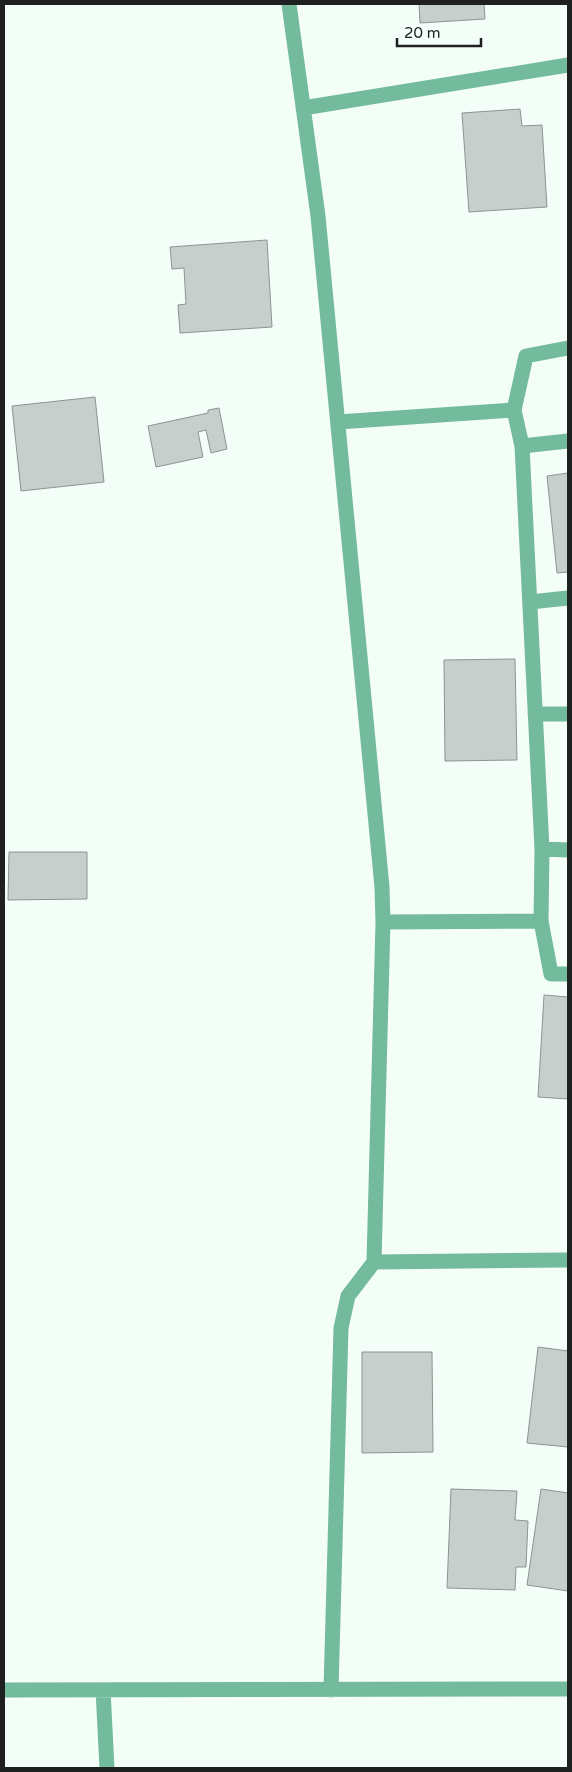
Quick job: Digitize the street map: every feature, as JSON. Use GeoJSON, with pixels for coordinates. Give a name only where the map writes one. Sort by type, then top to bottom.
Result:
{"type":"FeatureCollection","features":[{"type":"Feature","properties":{"kind":"street"},"geometry":{"type":"LineString","coordinates":[[289,4],[318,216],[381,877],[383,922],[374,1262],[348,1296],[340,1328],[331,1690]]}},
{"type":"Feature","properties":{"kind":"street"},"geometry":{"type":"LineString","coordinates":[[303,108],[568,65]]}},
{"type":"Feature","properties":{"kind":"street"},"geometry":{"type":"LineString","coordinates":[[568,348],[526,356],[514,410],[522,446],[542,849],[541,921],[551,974],[568,974]]}},
{"type":"Feature","properties":{"kind":"street"},"geometry":{"type":"LineString","coordinates":[[338,422],[514,410]]}},
{"type":"Feature","properties":{"kind":"street"},"geometry":{"type":"LineString","coordinates":[[522,446],[568,440]]}},
{"type":"Feature","properties":{"kind":"street"},"geometry":{"type":"LineString","coordinates":[[530,602],[568,598]]}},
{"type":"Feature","properties":{"kind":"street"},"geometry":{"type":"LineString","coordinates":[[535,714],[568,714]]}},
{"type":"Feature","properties":{"kind":"street"},"geometry":{"type":"LineString","coordinates":[[542,849],[568,850]]}},
{"type":"Feature","properties":{"kind":"street"},"geometry":{"type":"LineString","coordinates":[[383,922],[541,921]]}},
{"type":"Feature","properties":{"kind":"street"},"geometry":{"type":"LineString","coordinates":[[374,1262],[568,1260]]}},
{"type":"Feature","properties":{"kind":"street"},"geometry":{"type":"LineString","coordinates":[[4,1690],[568,1689]]}},
{"type":"Feature","properties":{"kind":"street"},"geometry":{"type":"LineString","coordinates":[[103,1690],[107,1768]]}},
{"type":"Feature","properties":{"kind":"building"},"geometry":{"type":"Polygon","coordinates":[[[419,4],[484,4],[485,19],[420,23],[419,4]]]}},
{"type":"Feature","properties":{"kind":"building"},"geometry":{"type":"Polygon","coordinates":[[[520,109],[522,126],[542,125],[547,207],[469,212],[462,113],[520,109]]]}},
{"type":"Feature","properties":{"kind":"building"},"geometry":{"type":"Polygon","coordinates":[[[267,240],[272,327],[180,333],[178,305],[186,304],[184,268],[172,269],[170,247],[267,240]]]}},
{"type":"Feature","properties":{"kind":"building"},"geometry":{"type":"Polygon","coordinates":[[[95,397],[104,482],[21,491],[12,406],[95,397]]]}},
{"type":"Feature","properties":{"kind":"building"},"geometry":{"type":"Polygon","coordinates":[[[219,408],[227,449],[211,453],[206,430],[198,432],[203,457],[156,467],[148,426],[208,413],[208,410],[219,408]]]}},
{"type":"Feature","properties":{"kind":"building"},"geometry":{"type":"Polygon","coordinates":[[[568,473],[568,572],[557,573],[547,476],[568,473]]]}},
{"type":"Feature","properties":{"kind":"building"},"geometry":{"type":"Polygon","coordinates":[[[515,659],[517,760],[445,761],[444,660],[515,659]]]}},
{"type":"Feature","properties":{"kind":"building"},"geometry":{"type":"Polygon","coordinates":[[[9,852],[87,852],[87,899],[8,900],[9,852]]]}},
{"type":"Feature","properties":{"kind":"building"},"geometry":{"type":"Polygon","coordinates":[[[544,995],[568,997],[568,1099],[538,1097],[544,995]]]}},
{"type":"Feature","properties":{"kind":"building"},"geometry":{"type":"Polygon","coordinates":[[[538,1347],[568,1351],[568,1447],[527,1443],[538,1347]]]}},
{"type":"Feature","properties":{"kind":"building"},"geometry":{"type":"Polygon","coordinates":[[[362,1352],[432,1352],[433,1452],[362,1453],[362,1352]]]}},
{"type":"Feature","properties":{"kind":"building"},"geometry":{"type":"Polygon","coordinates":[[[451,1489],[517,1491],[515,1520],[528,1521],[526,1567],[516,1567],[515,1590],[447,1588],[451,1489]]]}},
{"type":"Feature","properties":{"kind":"building"},"geometry":{"type":"Polygon","coordinates":[[[541,1489],[568,1493],[568,1591],[527,1585],[541,1489]]]}}]}
